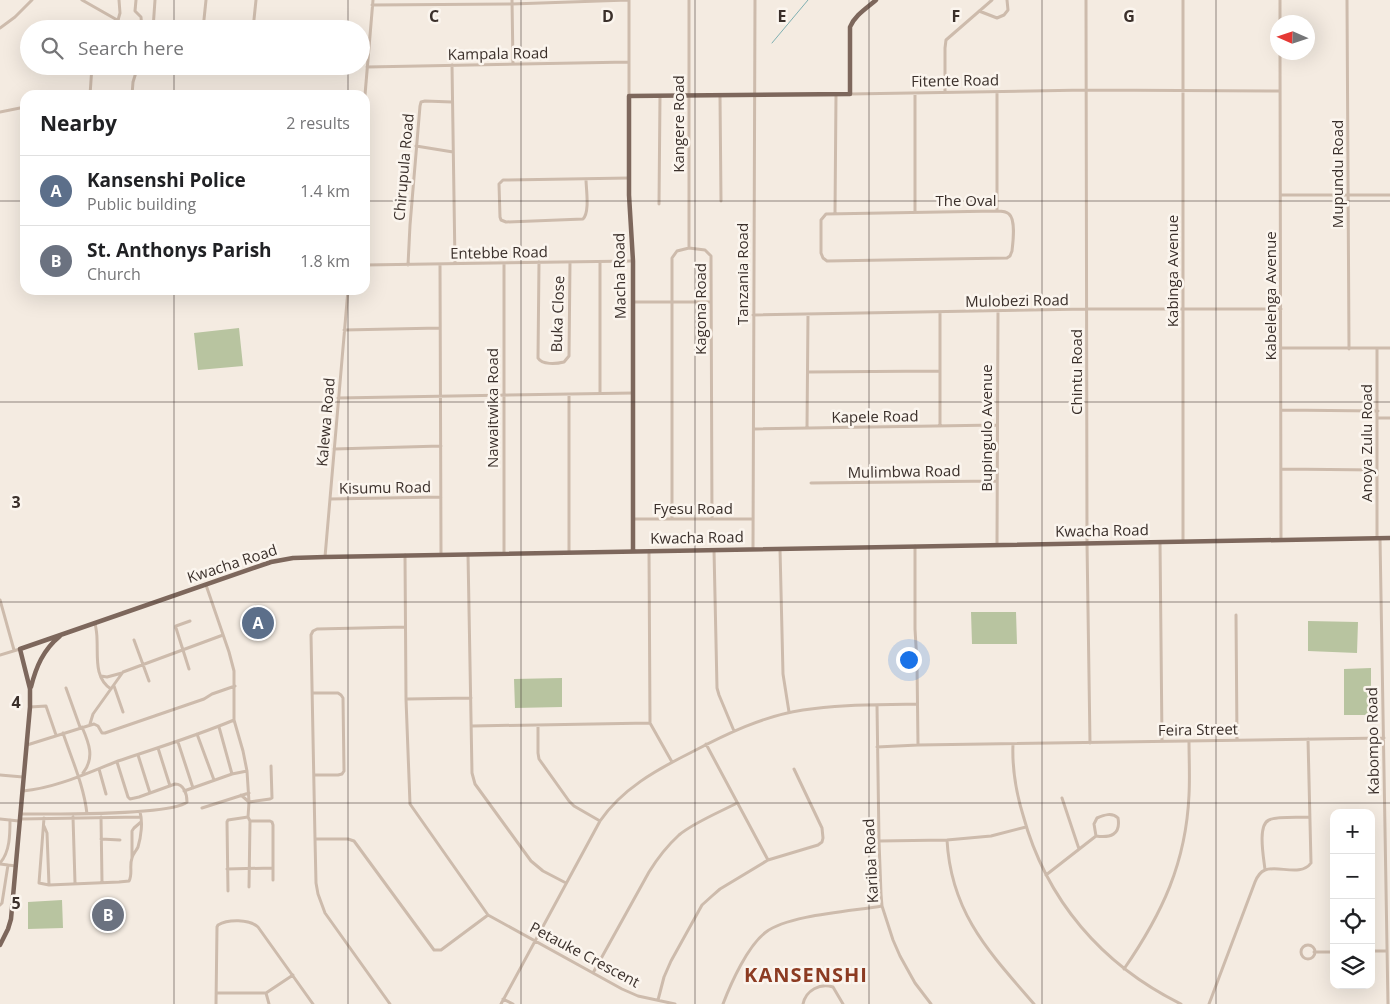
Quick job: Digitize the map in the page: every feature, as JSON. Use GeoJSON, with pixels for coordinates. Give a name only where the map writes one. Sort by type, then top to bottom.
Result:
{"type":"FeatureCollection","features":[{"type":"Feature","properties":{"kind":"main road"},"geometry":{"type":"LineString","coordinates":[[850,94],[850,26],[859,14],[876,0]]}},
{"type":"Feature","properties":{"kind":"main road","name":"Fitente Road"},"geometry":{"type":"LineString","coordinates":[[630,96],[850,94]]}},
{"type":"Feature","properties":{"kind":"main road","name":"Macha Road"},"geometry":{"type":"LineString","coordinates":[[630,96],[629,178],[633,261],[633,551]]}},
{"type":"Feature","properties":{"kind":"main road","name":"Kwacha Road"},"geometry":{"type":"LineString","coordinates":[[20,649],[278,560],[293,558],[649,550],[1390,538]]}},
{"type":"Feature","properties":{"kind":"main road"},"geometry":{"type":"LineString","coordinates":[[30,689],[35,671],[44,653],[63,634]]}},
{"type":"Feature","properties":{"kind":"main road"},"geometry":{"type":"LineString","coordinates":[[0,945],[11,919],[30,707],[30,689],[20,649]]}},
{"type":"Feature","properties":{"kind":"street"},"geometry":{"type":"LineString","coordinates":[[0,28],[15,17],[32,0]]}},
{"type":"Feature","properties":{"kind":"street"},"geometry":{"type":"LineString","coordinates":[[82,0],[118,20],[120,13],[119,0]]}},
{"type":"Feature","properties":{"kind":"street"},"geometry":{"type":"LineString","coordinates":[[136,0],[135,12],[141,20]]}},
{"type":"Feature","properties":{"kind":"street"},"geometry":{"type":"LineString","coordinates":[[154,20],[155,0]]}},
{"type":"Feature","properties":{"kind":"street"},"geometry":{"type":"LineString","coordinates":[[204,20],[206,0]]}},
{"type":"Feature","properties":{"kind":"street"},"geometry":{"type":"LineString","coordinates":[[254,20],[256,0]]}},
{"type":"Feature","properties":{"kind":"street"},"geometry":{"type":"LineString","coordinates":[[370,30],[372,0]]}},
{"type":"Feature","properties":{"kind":"street"},"geometry":{"type":"LineString","coordinates":[[372,5],[628,0]]}},
{"type":"Feature","properties":{"kind":"street","name":"Macha Road"},"geometry":{"type":"LineString","coordinates":[[628,0],[630,96]]}},
{"type":"Feature","properties":{"kind":"street","name":"Kangere Road"},"geometry":{"type":"LineString","coordinates":[[689,0],[689,248]]}},
{"type":"Feature","properties":{"kind":"street","name":"Tanzania Road"},"geometry":{"type":"LineString","coordinates":[[753,549],[755,0]]}},
{"type":"Feature","properties":{"kind":"street"},"geometry":{"type":"LineString","coordinates":[[945,92],[946,40],[992,0]]}},
{"type":"Feature","properties":{"kind":"street"},"geometry":{"type":"LineString","coordinates":[[979,11],[998,18],[1008,10],[1007,0]]}},
{"type":"Feature","properties":{"kind":"street","name":"Chintu Road"},"geometry":{"type":"LineString","coordinates":[[1086,0],[1087,543],[1090,743]]}},
{"type":"Feature","properties":{"kind":"street","name":"Kabinga Avenue"},"geometry":{"type":"LineString","coordinates":[[1183,0],[1183,542]]}},
{"type":"Feature","properties":{"kind":"street"},"geometry":{"type":"LineString","coordinates":[[1280,0],[1280,15]]}},
{"type":"Feature","properties":{"kind":"street","name":"Mupundu Road"},"geometry":{"type":"LineString","coordinates":[[1347,0],[1349,349]]}},
{"type":"Feature","properties":{"kind":"street"},"geometry":{"type":"LineString","coordinates":[[512,2],[513,64]]}},
{"type":"Feature","properties":{"kind":"street","name":"Kabelenga Avenue"},"geometry":{"type":"LineString","coordinates":[[1280,60],[1281,540]]}},
{"type":"Feature","properties":{"kind":"street","name":"Kampala Road"},"geometry":{"type":"LineString","coordinates":[[370,67],[630,62]]}},
{"type":"Feature","properties":{"kind":"street"},"geometry":{"type":"LineString","coordinates":[[452,65],[455,264]]}},
{"type":"Feature","properties":{"kind":"street"},"geometry":{"type":"LineString","coordinates":[[90,90],[91,75]]}},
{"type":"Feature","properties":{"kind":"street"},"geometry":{"type":"LineString","coordinates":[[132,90],[135,75]]}},
{"type":"Feature","properties":{"kind":"street"},"geometry":{"type":"LineString","coordinates":[[365,90],[366,75]]}},
{"type":"Feature","properties":{"kind":"street","name":"Fitente Road"},"geometry":{"type":"LineString","coordinates":[[850,94],[1087,90],[1280,91]]}},
{"type":"Feature","properties":{"kind":"street"},"geometry":{"type":"LineString","coordinates":[[997,92],[997,211]]}},
{"type":"Feature","properties":{"kind":"street"},"geometry":{"type":"LineString","coordinates":[[915,93],[915,212]]}},
{"type":"Feature","properties":{"kind":"street"},"geometry":{"type":"LineString","coordinates":[[835,213],[836,95]]}},
{"type":"Feature","properties":{"kind":"street"},"geometry":{"type":"LineString","coordinates":[[659,204],[660,96]]}},
{"type":"Feature","properties":{"kind":"street"},"geometry":{"type":"LineString","coordinates":[[720,96],[721,201]]}},
{"type":"Feature","properties":{"kind":"street","name":"Chirupula Road"},"geometry":{"type":"LineString","coordinates":[[408,265],[420,106],[425,101],[452,102]]}},
{"type":"Feature","properties":{"kind":"street"},"geometry":{"type":"LineString","coordinates":[[0,112],[20,108]]}},
{"type":"Feature","properties":{"kind":"street"},"geometry":{"type":"LineString","coordinates":[[416,146],[453,152]]}},
{"type":"Feature","properties":{"kind":"street"},"geometry":{"type":"LineString","coordinates":[[586,179],[587,212],[583,219],[506,222],[501,220],[499,214],[499,184],[503,180],[629,178]]}},
{"type":"Feature","properties":{"kind":"street"},"geometry":{"type":"LineString","coordinates":[[1281,195],[1390,195]]}},
{"type":"Feature","properties":{"kind":"street","name":"The Oval"},"geometry":{"type":"LineString","coordinates":[[997,211],[1008,212],[1013,221],[1012,251],[1010,256],[1006,258],[827,260],[823,258],[821,253],[821,220],[826,214],[997,211]]}},
{"type":"Feature","properties":{"kind":"street","name":"Kagona Road"},"geometry":{"type":"LineString","coordinates":[[672,518],[672,258],[677,251],[689,248],[705,250],[711,256],[712,519]]}},
{"type":"Feature","properties":{"kind":"street","name":"Entebbe Road"},"geometry":{"type":"LineString","coordinates":[[370,265],[633,261]]}},
{"type":"Feature","properties":{"kind":"street","name":"Buka Close"},"geometry":{"type":"LineString","coordinates":[[538,262],[538,358],[543,363],[564,362],[569,356],[570,262]]}},
{"type":"Feature","properties":{"kind":"street"},"geometry":{"type":"LineString","coordinates":[[600,262],[600,394]]}},
{"type":"Feature","properties":{"kind":"street"},"geometry":{"type":"LineString","coordinates":[[440,264],[441,554]]}},
{"type":"Feature","properties":{"kind":"street","name":"Nawaitwika Road"},"geometry":{"type":"LineString","coordinates":[[504,264],[504,553]]}},
{"type":"Feature","properties":{"kind":"street","name":"Kalewa Road"},"geometry":{"type":"LineString","coordinates":[[326,556],[348,295]]}},
{"type":"Feature","properties":{"kind":"street"},"geometry":{"type":"LineString","coordinates":[[633,302],[711,302]]}},
{"type":"Feature","properties":{"kind":"street","name":"Mulobezi Road"},"geometry":{"type":"LineString","coordinates":[[753,315],[1087,309],[1281,309]]}},
{"type":"Feature","properties":{"kind":"street","name":"Bupingulo Avenue"},"geometry":{"type":"LineString","coordinates":[[997,544],[998,311]]}},
{"type":"Feature","properties":{"kind":"street"},"geometry":{"type":"LineString","coordinates":[[940,312],[940,426]]}},
{"type":"Feature","properties":{"kind":"street"},"geometry":{"type":"LineString","coordinates":[[807,428],[808,314]]}},
{"type":"Feature","properties":{"kind":"street"},"geometry":{"type":"LineString","coordinates":[[344,330],[440,328]]}},
{"type":"Feature","properties":{"kind":"street"},"geometry":{"type":"LineString","coordinates":[[1281,348],[1390,348]]}},
{"type":"Feature","properties":{"kind":"street","name":"Anoya Zulu Road"},"geometry":{"type":"LineString","coordinates":[[1377,348],[1379,538]]}},
{"type":"Feature","properties":{"kind":"street"},"geometry":{"type":"LineString","coordinates":[[808,372],[939,371]]}},
{"type":"Feature","properties":{"kind":"street"},"geometry":{"type":"LineString","coordinates":[[338,398],[633,393]]}},
{"type":"Feature","properties":{"kind":"street"},"geometry":{"type":"LineString","coordinates":[[569,395],[569,552]]}},
{"type":"Feature","properties":{"kind":"street"},"geometry":{"type":"LineString","coordinates":[[1281,410],[1378,411]]}},
{"type":"Feature","properties":{"kind":"street"},"geometry":{"type":"LineString","coordinates":[[1378,418],[1390,418]]}},
{"type":"Feature","properties":{"kind":"street","name":"Kapele Road"},"geometry":{"type":"LineString","coordinates":[[754,429],[997,425]]}},
{"type":"Feature","properties":{"kind":"street"},"geometry":{"type":"LineString","coordinates":[[334,449],[441,446]]}},
{"type":"Feature","properties":{"kind":"street"},"geometry":{"type":"LineString","coordinates":[[1281,469],[1377,470]]}},
{"type":"Feature","properties":{"kind":"street","name":"Mulimbwa Road"},"geometry":{"type":"LineString","coordinates":[[812,483],[997,481]]}},
{"type":"Feature","properties":{"kind":"street","name":"Kisumu Road"},"geometry":{"type":"LineString","coordinates":[[330,499],[440,497]]}},
{"type":"Feature","properties":{"kind":"street","name":"Fyesu Road"},"geometry":{"type":"LineString","coordinates":[[633,519],[753,519]]}},
{"type":"Feature","properties":{"kind":"street","name":"Kabompo Road"},"geometry":{"type":"LineString","coordinates":[[1379,538],[1388,1004]]}},
{"type":"Feature","properties":{"kind":"street"},"geometry":{"type":"LineString","coordinates":[[1160,541],[1162,741]]}},
{"type":"Feature","properties":{"kind":"street"},"geometry":{"type":"LineString","coordinates":[[915,546],[914,629],[917,663],[918,745]]}},
{"type":"Feature","properties":{"kind":"street"},"geometry":{"type":"LineString","coordinates":[[780,549],[783,674],[789,712]]}},
{"type":"Feature","properties":{"kind":"street"},"geometry":{"type":"LineString","coordinates":[[649,550],[650,723],[672,762]]}},
{"type":"Feature","properties":{"kind":"street"},"geometry":{"type":"LineString","coordinates":[[714,550],[717,688],[734,731]]}},
{"type":"Feature","properties":{"kind":"street"},"geometry":{"type":"LineString","coordinates":[[468,554],[472,773],[475,784],[531,861],[542,871],[566,883]]}},
{"type":"Feature","properties":{"kind":"street"},"geometry":{"type":"LineString","coordinates":[[315,839],[348,839],[354,841],[434,950],[441,950],[488,915],[410,804],[404,555]]}},
{"type":"Feature","properties":{"kind":"street"},"geometry":{"type":"LineString","coordinates":[[206,584],[232,664],[235,686],[234,720],[244,751],[247,770],[249,887]]}},
{"type":"Feature","properties":{"kind":"street"},"geometry":{"type":"LineString","coordinates":[[0,600],[14,650]]}},
{"type":"Feature","properties":{"kind":"street"},"geometry":{"type":"LineString","coordinates":[[1236,615],[1237,740]]}},
{"type":"Feature","properties":{"kind":"street"},"geometry":{"type":"LineString","coordinates":[[189,669],[176,626],[190,622]]}},
{"type":"Feature","properties":{"kind":"street"},"geometry":{"type":"LineString","coordinates":[[95,623],[97,640],[96,658],[99,673],[104,684],[112,687],[123,712]]}},
{"type":"Feature","properties":{"kind":"street"},"geometry":{"type":"LineString","coordinates":[[390,1004],[325,913],[318,894],[316,884],[311,635],[317,629],[405,627]]}},
{"type":"Feature","properties":{"kind":"street"},"geometry":{"type":"LineString","coordinates":[[101,676],[106,677],[123,672],[223,635]]}},
{"type":"Feature","properties":{"kind":"street"},"geometry":{"type":"LineString","coordinates":[[134,640],[149,681]]}},
{"type":"Feature","properties":{"kind":"street"},"geometry":{"type":"LineString","coordinates":[[0,655],[20,649]]}},
{"type":"Feature","properties":{"kind":"street"},"geometry":{"type":"LineString","coordinates":[[90,724],[93,714],[123,672]]}},
{"type":"Feature","properties":{"kind":"street"},"geometry":{"type":"LineString","coordinates":[[26,745],[90,724],[96,724],[102,733],[105,734],[235,686]]}},
{"type":"Feature","properties":{"kind":"street"},"geometry":{"type":"LineString","coordinates":[[66,688],[89,746],[89,765],[80,775]]}},
{"type":"Feature","properties":{"kind":"street"},"geometry":{"type":"LineString","coordinates":[[313,693],[342,694],[344,771],[338,775],[314,775]]}},
{"type":"Feature","properties":{"kind":"street"},"geometry":{"type":"LineString","coordinates":[[406,698],[471,698]]}},
{"type":"Feature","properties":{"kind":"street"},"geometry":{"type":"LineString","coordinates":[[501,1004],[600,821],[607,810],[625,793],[652,774],[706,744],[734,731],[789,712],[815,708],[917,704]]}},
{"type":"Feature","properties":{"kind":"street","name":"Kariba Road"},"geometry":{"type":"LineString","coordinates":[[877,705],[878,841],[882,906],[900,956],[915,983],[931,1004]]}},
{"type":"Feature","properties":{"kind":"street"},"geometry":{"type":"LineString","coordinates":[[30,707],[46,706],[56,735]]}},
{"type":"Feature","properties":{"kind":"street"},"geometry":{"type":"LineString","coordinates":[[23,791],[47,787],[178,742],[234,720]]}},
{"type":"Feature","properties":{"kind":"street"},"geometry":{"type":"LineString","coordinates":[[472,726],[650,723]]}},
{"type":"Feature","properties":{"kind":"street"},"geometry":{"type":"LineString","coordinates":[[538,725],[538,753],[542,764],[568,801],[600,821]]}},
{"type":"Feature","properties":{"kind":"street"},"geometry":{"type":"LineString","coordinates":[[219,727],[232,774]]}},
{"type":"Feature","properties":{"kind":"street"},"geometry":{"type":"LineString","coordinates":[[63,733],[80,775],[87,815]]}},
{"type":"Feature","properties":{"kind":"street"},"geometry":{"type":"LineString","coordinates":[[197,734],[214,780]]}},
{"type":"Feature","properties":{"kind":"street","name":"Feira Street"},"geometry":{"type":"LineString","coordinates":[[877,747],[1384,738]]}},
{"type":"Feature","properties":{"kind":"street"},"geometry":{"type":"LineString","coordinates":[[1209,1004],[1259,875],[1265,870],[1293,870],[1308,867],[1310,863],[1310,767],[1308,739]]}},
{"type":"Feature","properties":{"kind":"street"},"geometry":{"type":"LineString","coordinates":[[1124,969],[1143,942],[1157,916],[1170,888],[1180,854],[1186,828],[1189,795],[1189,741]]}},
{"type":"Feature","properties":{"kind":"street"},"geometry":{"type":"LineString","coordinates":[[178,742],[193,788]]}},
{"type":"Feature","properties":{"kind":"street"},"geometry":{"type":"LineString","coordinates":[[706,744],[768,860]]}},
{"type":"Feature","properties":{"kind":"street"},"geometry":{"type":"LineString","coordinates":[[1013,744],[1012,757],[1015,780],[1026,827],[1046,875],[1062,902],[1077,923],[1096,944],[1124,969],[1157,992],[1181,1004]]}},
{"type":"Feature","properties":{"kind":"street"},"geometry":{"type":"LineString","coordinates":[[158,748],[170,786]]}},
{"type":"Feature","properties":{"kind":"street"},"geometry":{"type":"LineString","coordinates":[[138,755],[150,793]]}},
{"type":"Feature","properties":{"kind":"street"},"geometry":{"type":"LineString","coordinates":[[20,818],[61,816],[73,818],[87,815],[101,817],[180,806],[186,802],[184,791],[179,784],[130,799],[117,762]]}},
{"type":"Feature","properties":{"kind":"street"},"geometry":{"type":"LineString","coordinates":[[241,795],[249,802],[270,800],[272,798],[271,766]]}},
{"type":"Feature","properties":{"kind":"street"},"geometry":{"type":"LineString","coordinates":[[99,769],[106,794]]}},
{"type":"Feature","properties":{"kind":"street"},"geometry":{"type":"LineString","coordinates":[[658,1000],[664,977],[671,961],[702,905],[720,889],[768,860],[818,845],[822,842],[824,838],[822,828],[794,769]]}},
{"type":"Feature","properties":{"kind":"street"},"geometry":{"type":"LineString","coordinates":[[184,791],[247,770]]}},
{"type":"Feature","properties":{"kind":"street"},"geometry":{"type":"LineString","coordinates":[[0,775],[24,777]]}},
{"type":"Feature","properties":{"kind":"street"},"geometry":{"type":"LineString","coordinates":[[202,808],[248,793]]}},
{"type":"Feature","properties":{"kind":"street"},"geometry":{"type":"LineString","coordinates":[[1062,798],[1079,848]]}},
{"type":"Feature","properties":{"kind":"street"},"geometry":{"type":"LineString","coordinates":[[593,973],[658,858],[685,830],[737,803]]}},
{"type":"Feature","properties":{"kind":"street"},"geometry":{"type":"LineString","coordinates":[[132,859],[139,842],[142,817],[140,812]]}},
{"type":"Feature","properties":{"kind":"street"},"geometry":{"type":"LineString","coordinates":[[0,819],[87,815],[142,817]]}},
{"type":"Feature","properties":{"kind":"street"},"geometry":{"type":"LineString","coordinates":[[1046,875],[1096,836],[1112,836],[1118,827],[1118,818],[1112,815],[1097,818],[1094,824],[1096,836]]}},
{"type":"Feature","properties":{"kind":"street"},"geometry":{"type":"LineString","coordinates":[[101,817],[102,882]]}},
{"type":"Feature","properties":{"kind":"street"},"geometry":{"type":"LineString","coordinates":[[1265,870],[1262,843],[1265,823],[1276,818],[1309,817]]}},
{"type":"Feature","properties":{"kind":"street"},"geometry":{"type":"LineString","coordinates":[[44,818],[39,881],[41,884],[49,885],[129,881],[131,878],[132,831],[141,822]]}},
{"type":"Feature","properties":{"kind":"street"},"geometry":{"type":"LineString","coordinates":[[73,818],[75,883]]}},
{"type":"Feature","properties":{"kind":"street"},"geometry":{"type":"LineString","coordinates":[[228,891],[228,820],[249,819],[272,822],[273,880]]}},
{"type":"Feature","properties":{"kind":"street"},"geometry":{"type":"LineString","coordinates":[[10,820],[8,847],[0,863],[16,866]]}},
{"type":"Feature","properties":{"kind":"street"},"geometry":{"type":"LineString","coordinates":[[44,826],[47,833],[49,885]]}},
{"type":"Feature","properties":{"kind":"street"},"geometry":{"type":"LineString","coordinates":[[878,841],[947,840],[990,836],[1026,827]]}},
{"type":"Feature","properties":{"kind":"street"},"geometry":{"type":"LineString","coordinates":[[101,839],[120,840]]}},
{"type":"Feature","properties":{"kind":"street"},"geometry":{"type":"LineString","coordinates":[[947,840],[954,882],[965,913],[986,946],[1034,1004]]}},
{"type":"Feature","properties":{"kind":"street"},"geometry":{"type":"LineString","coordinates":[[0,905],[5,894],[8,865]]}},
{"type":"Feature","properties":{"kind":"street"},"geometry":{"type":"LineString","coordinates":[[227,869],[273,868]]}},
{"type":"Feature","properties":{"kind":"street"},"geometry":{"type":"LineString","coordinates":[[723,1004],[728,990],[754,944],[766,932],[783,923],[882,906]]}},
{"type":"Feature","properties":{"kind":"street","name":"Petauke Crescent"},"geometry":{"type":"LineString","coordinates":[[488,915],[631,993],[675,1004]]}},
{"type":"Feature","properties":{"kind":"street"},"geometry":{"type":"LineString","coordinates":[[216,1004],[217,927],[218,924],[223,922],[242,921],[250,922],[258,927],[313,1004]]}},
{"type":"Feature","properties":{"kind":"street"},"geometry":{"type":"LineString","coordinates":[[1306,945],[1312,947],[1314,952],[1312,957],[1307,959],[1301,954],[1302,948],[1306,945]]}},
{"type":"Feature","properties":{"kind":"street"},"geometry":{"type":"LineString","coordinates":[[1375,951],[1387,951]]}},
{"type":"Feature","properties":{"kind":"street"},"geometry":{"type":"LineString","coordinates":[[1314,952],[1330,952]]}},
{"type":"Feature","properties":{"kind":"street"},"geometry":{"type":"LineString","coordinates":[[216,993],[266,993],[293,975]]}},
{"type":"Feature","properties":{"kind":"street"},"geometry":{"type":"LineString","coordinates":[[803,1004],[810,992],[827,985],[834,987],[843,1004]]}},
{"type":"Feature","properties":{"kind":"street"},"geometry":{"type":"LineString","coordinates":[[266,993],[270,1004]]}},
{"type":"Feature","properties":{"kind":"street"},"geometry":{"type":"LineString","coordinates":[[503,999],[513,1004]]}},
{"type":"Feature","properties":{"kind":"green space"},"geometry":{"type":"Polygon","coordinates":[[[239,328],[243,366],[198,370],[194,333],[239,328]]]}},
{"type":"Feature","properties":{"kind":"green space"},"geometry":{"type":"Polygon","coordinates":[[[971,612],[1016,612],[1017,644],[972,644],[971,612]]]}},
{"type":"Feature","properties":{"kind":"green space"},"geometry":{"type":"Polygon","coordinates":[[[1308,621],[1358,622],[1357,653],[1308,651],[1308,621]]]}},
{"type":"Feature","properties":{"kind":"green space"},"geometry":{"type":"Polygon","coordinates":[[[1371,668],[1371,715],[1344,715],[1344,669],[1371,668]]]}},
{"type":"Feature","properties":{"kind":"green space"},"geometry":{"type":"Polygon","coordinates":[[[562,678],[562,707],[515,708],[514,679],[562,678]]]}},
{"type":"Feature","properties":{"kind":"green space"},"geometry":{"type":"Polygon","coordinates":[[[62,900],[63,928],[28,929],[28,902],[62,900]]]}},
{"type":"Feature","properties":{"kind":"waterway"},"geometry":{"type":"LineString","coordinates":[[772,43],[808,0]]}},
{"type":"Feature","properties":{"kind":"place","name":"Kansenshi Police"},"geometry":{"type":"Point","coordinates":[258,623]}},
{"type":"Feature","properties":{"kind":"place","name":"St. Anthonys Parish"},"geometry":{"type":"Point","coordinates":[108,915]}},
{"type":"Feature","properties":{"kind":"district","name":"KANSENSHI"},"geometry":{"type":"Point","coordinates":[806,974]}}]}
